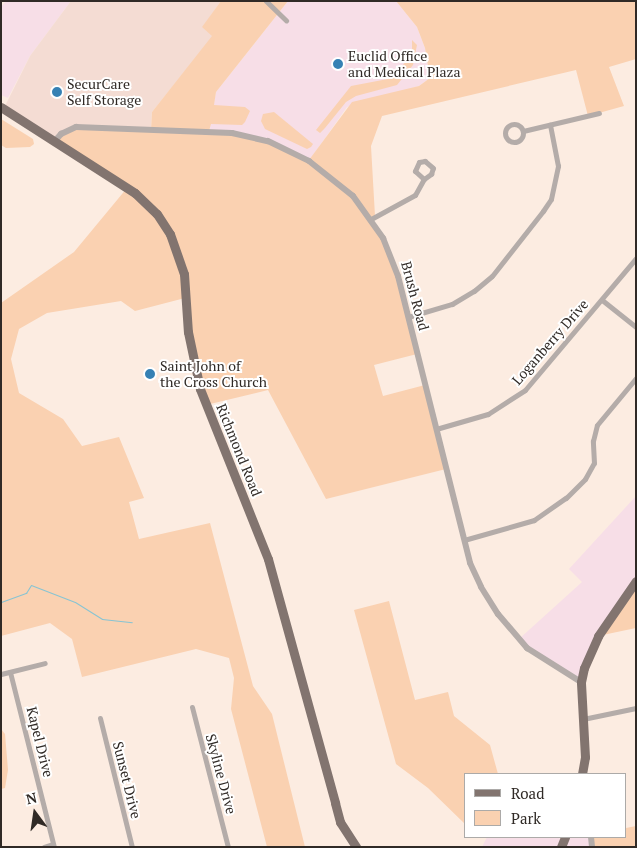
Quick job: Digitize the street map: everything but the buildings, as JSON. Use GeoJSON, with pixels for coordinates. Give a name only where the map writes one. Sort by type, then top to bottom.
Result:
{"type":"FeatureCollection","features":[{"type":"Feature","properties":{"kind":"main road","name":"Richmond Road"},"geometry":{"type":"LineString","coordinates":[[1,107],[135,192],[157,214],[173,240],[184,274],[188,332],[200,389],[268,559],[340,822],[356,847]]}},
{"type":"Feature","properties":{"kind":"main road"},"geometry":{"type":"LineString","coordinates":[[582,773],[584,757],[581,682],[598,636],[636,581]]}},
{"type":"Feature","properties":{"kind":"street"},"geometry":{"type":"LineString","coordinates":[[266,1],[286,20]]}},
{"type":"Feature","properties":{"kind":"street"},"geometry":{"type":"LineString","coordinates":[[523,131],[599,113]]}},
{"type":"Feature","properties":{"kind":"street"},"geometry":{"type":"LineString","coordinates":[[408,317],[452,304],[474,291],[492,276],[543,211],[551,199],[558,166],[550,125]]}},
{"type":"Feature","properties":{"kind":"street","name":"Brush Road"},"geometry":{"type":"LineString","coordinates":[[54,142],[61,134],[76,127],[232,133],[268,141],[326,172],[353,196],[371,218],[391,257],[464,540],[481,587],[516,636],[544,661],[581,682]]}},
{"type":"Feature","properties":{"kind":"street"},"geometry":{"type":"LineString","coordinates":[[371,218],[408,200],[419,190],[424,179]]}},
{"type":"Feature","properties":{"kind":"street","name":"Loganberry Drive"},"geometry":{"type":"LineString","coordinates":[[436,429],[466,422],[506,404],[541,373],[636,258]]}},
{"type":"Feature","properties":{"kind":"street"},"geometry":{"type":"LineString","coordinates":[[602,300],[636,327]]}},
{"type":"Feature","properties":{"kind":"street"},"geometry":{"type":"LineString","coordinates":[[464,540],[527,523],[566,498],[585,479],[594,463],[593,441],[597,425],[636,378]]}},
{"type":"Feature","properties":{"kind":"street"},"geometry":{"type":"LineString","coordinates":[[1,674],[45,663]]}},
{"type":"Feature","properties":{"kind":"street","name":"Kapel Drive"},"geometry":{"type":"LineString","coordinates":[[10,672],[54,845]]}},
{"type":"Feature","properties":{"kind":"street","name":"Skyline Drive"},"geometry":{"type":"LineString","coordinates":[[192,707],[228,847]]}},
{"type":"Feature","properties":{"kind":"street"},"geometry":{"type":"LineString","coordinates":[[583,719],[636,708]]}},
{"type":"Feature","properties":{"kind":"street","name":"Sunset Drive"},"geometry":{"type":"LineString","coordinates":[[100,718],[132,847]]}},
{"type":"Feature","properties":{"kind":"street"},"geometry":{"type":"LineString","coordinates":[[584,757],[586,773]]}},
{"type":"Feature","properties":{"kind":"street"},"geometry":{"type":"LineString","coordinates":[[44,847],[54,845]]}},
{"type":"Feature","properties":{"kind":"shaded area"},"geometry":{"type":"Polygon","coordinates":[[[6,1],[71,1],[30,56],[8,98],[1,95],[1,7],[6,1]]]}},
{"type":"Feature","properties":{"kind":"shaded area"},"geometry":{"type":"Polygon","coordinates":[[[71,1],[221,1],[203,27],[213,36],[152,112],[151,130],[54,142],[4,108],[30,56],[71,1]]]}},
{"type":"Feature","properties":{"kind":"shaded area"},"geometry":{"type":"Polygon","coordinates":[[[288,1],[396,1],[417,27],[425,48],[430,78],[419,86],[347,107],[309,161],[209,132],[216,92],[288,1]]]}},
{"type":"Feature","properties":{"kind":"shaded area"},"geometry":{"type":"Polygon","coordinates":[[[636,496],[636,581],[609,619],[581,682],[519,639],[582,582],[569,569],[636,496]]]}},
{"type":"Feature","properties":{"kind":"shaded area"},"geometry":{"type":"Polygon","coordinates":[[[486,838],[559,838],[563,840],[564,838],[591,838],[592,847],[482,847],[486,838]]]}},
{"type":"Feature","properties":{"kind":"green space"},"geometry":{"type":"Polygon","coordinates":[[[221,1],[288,1],[216,92],[214,105],[245,107],[250,111],[245,122],[242,125],[211,124],[209,131],[268,141],[309,160],[352,102],[419,86],[430,78],[425,48],[417,27],[396,1],[636,1],[636,59],[609,67],[624,106],[588,116],[576,70],[382,116],[371,146],[375,216],[371,219],[390,254],[417,354],[374,365],[383,396],[425,385],[446,469],[326,499],[268,390],[206,405],[185,298],[135,311],[121,301],[47,313],[19,329],[11,359],[19,393],[63,419],[82,446],[119,437],[144,498],[129,502],[139,539],[210,523],[253,686],[272,714],[305,847],[267,847],[231,709],[234,678],[229,658],[196,649],[82,677],[72,639],[50,623],[1,636],[1,303],[74,252],[127,188],[54,142],[70,128],[151,130],[152,112],[212,36],[202,27],[221,1]]]}},
{"type":"Feature","properties":{"kind":"green space"},"geometry":{"type":"Polygon","coordinates":[[[412,40],[417,45],[413,65],[397,85],[356,96],[346,102],[320,133],[316,130],[351,86],[393,78],[412,53],[412,40]]]}},
{"type":"Feature","properties":{"kind":"green space"},"geometry":{"type":"Polygon","coordinates":[[[274,112],[313,144],[311,147],[307,149],[265,129],[261,121],[263,114],[274,112]]]}},
{"type":"Feature","properties":{"kind":"green space"},"geometry":{"type":"Polygon","coordinates":[[[1,119],[33,139],[34,144],[30,147],[6,148],[1,145],[1,119]]]}},
{"type":"Feature","properties":{"kind":"green space"},"geometry":{"type":"Polygon","coordinates":[[[636,581],[636,628],[598,636],[636,581]]]}},
{"type":"Feature","properties":{"kind":"green space"},"geometry":{"type":"Polygon","coordinates":[[[389,601],[415,700],[448,692],[454,716],[490,745],[498,773],[464,773],[464,823],[428,788],[396,764],[354,610],[389,601]]]}},
{"type":"Feature","properties":{"kind":"green space"},"geometry":{"type":"Polygon","coordinates":[[[1,729],[5,734],[8,770],[5,788],[1,789],[1,729]]]}},
{"type":"Feature","properties":{"kind":"green space"},"geometry":{"type":"Polygon","coordinates":[[[636,826],[636,847],[592,847],[591,838],[627,838],[627,828],[636,826]]]}},
{"type":"Feature","properties":{"kind":"waterway"},"geometry":{"type":"LineString","coordinates":[[1,602],[26,593],[31,585],[75,602],[102,619],[132,622]]}},
{"type":"Feature","properties":{"kind":"place","name":"Euclid Office and Medical Plaza"},"geometry":{"type":"Point","coordinates":[338,64]}},
{"type":"Feature","properties":{"kind":"place","name":"SecurCare Self Storage"},"geometry":{"type":"Point","coordinates":[57,92]}},
{"type":"Feature","properties":{"kind":"place","name":"Saint John of the Cross Church"},"geometry":{"type":"Point","coordinates":[150,374]}}]}
